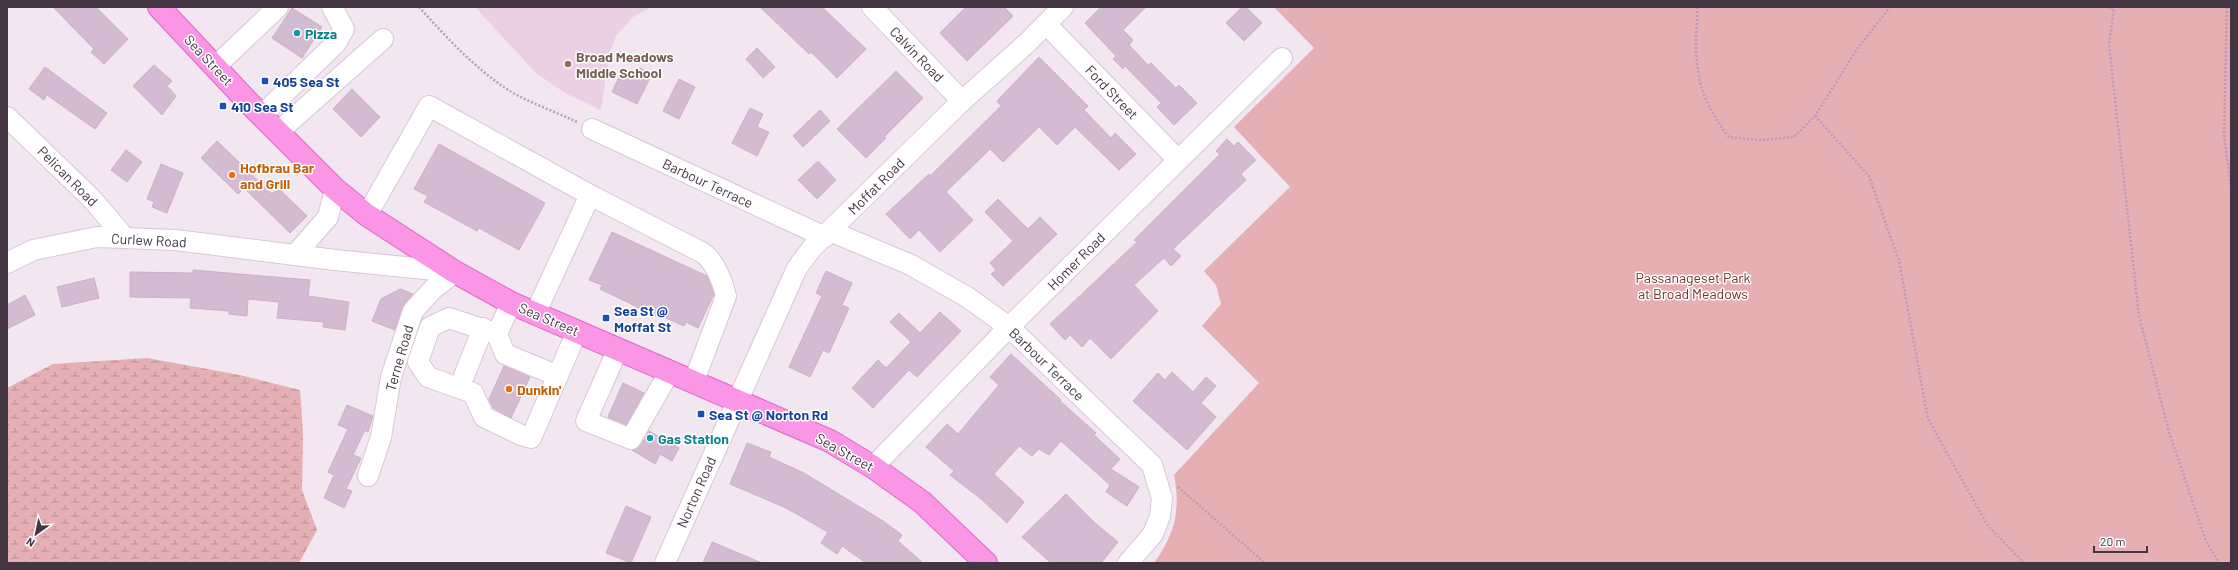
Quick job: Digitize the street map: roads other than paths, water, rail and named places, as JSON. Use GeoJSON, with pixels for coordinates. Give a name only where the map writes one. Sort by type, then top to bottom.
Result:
{"type":"FeatureCollection","features":[{"type":"Feature","properties":{"kind":"main road","name":"Sea Street"},"geometry":{"type":"LineString","coordinates":[[159,7],[261,116],[335,188],[367,215],[455,272],[511,303],[830,441],[873,467],[922,502],[986,563]]}},
{"type":"Feature","properties":{"kind":"street"},"geometry":{"type":"LineString","coordinates":[[215,67],[278,7]]}},
{"type":"Feature","properties":{"kind":"street"},"geometry":{"type":"LineString","coordinates":[[261,116],[336,44],[344,30],[332,7]]}},
{"type":"Feature","properties":{"kind":"street","name":"Calvin Road"},"geometry":{"type":"LineString","coordinates":[[872,7],[962,101]]}},
{"type":"Feature","properties":{"kind":"street","name":"Moffat Road"},"geometry":{"type":"LineString","coordinates":[[738,400],[797,268],[812,248],[962,101],[1063,7]]}},
{"type":"Feature","properties":{"kind":"street","name":"Ford Street"},"geometry":{"type":"LineString","coordinates":[[1046,24],[1178,160]]}},
{"type":"Feature","properties":{"kind":"street"},"geometry":{"type":"LineString","coordinates":[[278,132],[383,39]]}},
{"type":"Feature","properties":{"kind":"street","name":"Homer Road"},"geometry":{"type":"LineString","coordinates":[[873,467],[1009,327],[1282,58]]}},
{"type":"Feature","properties":{"kind":"street"},"geometry":{"type":"LineString","coordinates":[[367,215],[429,106],[590,195],[703,253],[707,257],[716,270],[724,287],[726,296],[694,381]]}},
{"type":"Feature","properties":{"kind":"street","name":"Pelican Road"},"geometry":{"type":"LineString","coordinates":[[7,117],[92,199],[125,238]]}},
{"type":"Feature","properties":{"kind":"street","name":"Barbour Terrace"},"geometry":{"type":"LineString","coordinates":[[592,129],[828,234],[911,265],[967,297],[1009,327],[1152,465],[1162,498],[1160,516],[1153,534],[1128,563]]}},
{"type":"Feature","properties":{"kind":"street"},"geometry":{"type":"LineString","coordinates":[[295,255],[328,217],[335,188]]}},
{"type":"Feature","properties":{"kind":"street"},"geometry":{"type":"LineString","coordinates":[[535,314],[590,195]]}},
{"type":"Feature","properties":{"kind":"street","name":"Curlew Road"},"geometry":{"type":"LineString","coordinates":[[7,263],[33,250],[97,237],[174,240],[295,255],[455,272]]}},
{"type":"Feature","properties":{"kind":"street","name":"Terne Road"},"geometry":{"type":"LineString","coordinates":[[371,468],[381,437],[391,377],[414,311],[433,289],[455,272]]}},
{"type":"Feature","properties":{"kind":"street"},"geometry":{"type":"LineString","coordinates":[[464,376],[490,331],[511,303]]}},
{"type":"Feature","properties":{"kind":"street"},"geometry":{"type":"LineString","coordinates":[[558,376],[504,354],[490,331],[448,318],[430,327],[418,362],[428,377],[473,393],[484,417],[521,435],[531,438],[558,376],[577,331]]}},
{"type":"Feature","properties":{"kind":"street"},"geometry":{"type":"LineString","coordinates":[[618,349],[586,421],[631,439],[670,371]]}},
{"type":"Feature","properties":{"kind":"street","name":"Norton Road"},"geometry":{"type":"LineString","coordinates":[[664,563],[738,400]]}},
{"type":"Feature","properties":{"kind":"place","name":"Pizza"},"geometry":{"type":"Point","coordinates":[297,33]}},
{"type":"Feature","properties":{"kind":"place","name":"Broad Meadows Middle School"},"geometry":{"type":"Point","coordinates":[568,64]}},
{"type":"Feature","properties":{"kind":"place","name":"405 Sea St"},"geometry":{"type":"Point","coordinates":[265,81]}},
{"type":"Feature","properties":{"kind":"place","name":"410 Sea St"},"geometry":{"type":"Point","coordinates":[223,106]}},
{"type":"Feature","properties":{"kind":"place","name":"Hofbrau Bar and Grill"},"geometry":{"type":"Point","coordinates":[232,175]}},
{"type":"Feature","properties":{"kind":"place","name":"Sea St @ Moffat St"},"geometry":{"type":"Point","coordinates":[606,318]}},
{"type":"Feature","properties":{"kind":"place","name":"Dunkin'"},"geometry":{"type":"Point","coordinates":[509,389]}},
{"type":"Feature","properties":{"kind":"place","name":"Sea St @ Norton Rd"},"geometry":{"type":"Point","coordinates":[701,414]}},
{"type":"Feature","properties":{"kind":"place","name":"Gas Station"},"geometry":{"type":"Point","coordinates":[650,438]}},
{"type":"Feature","properties":{"kind":"park label","name":"Passanageset Park at Broad Meadows"},"geometry":{"type":"Point","coordinates":[1693,286]}}]}
